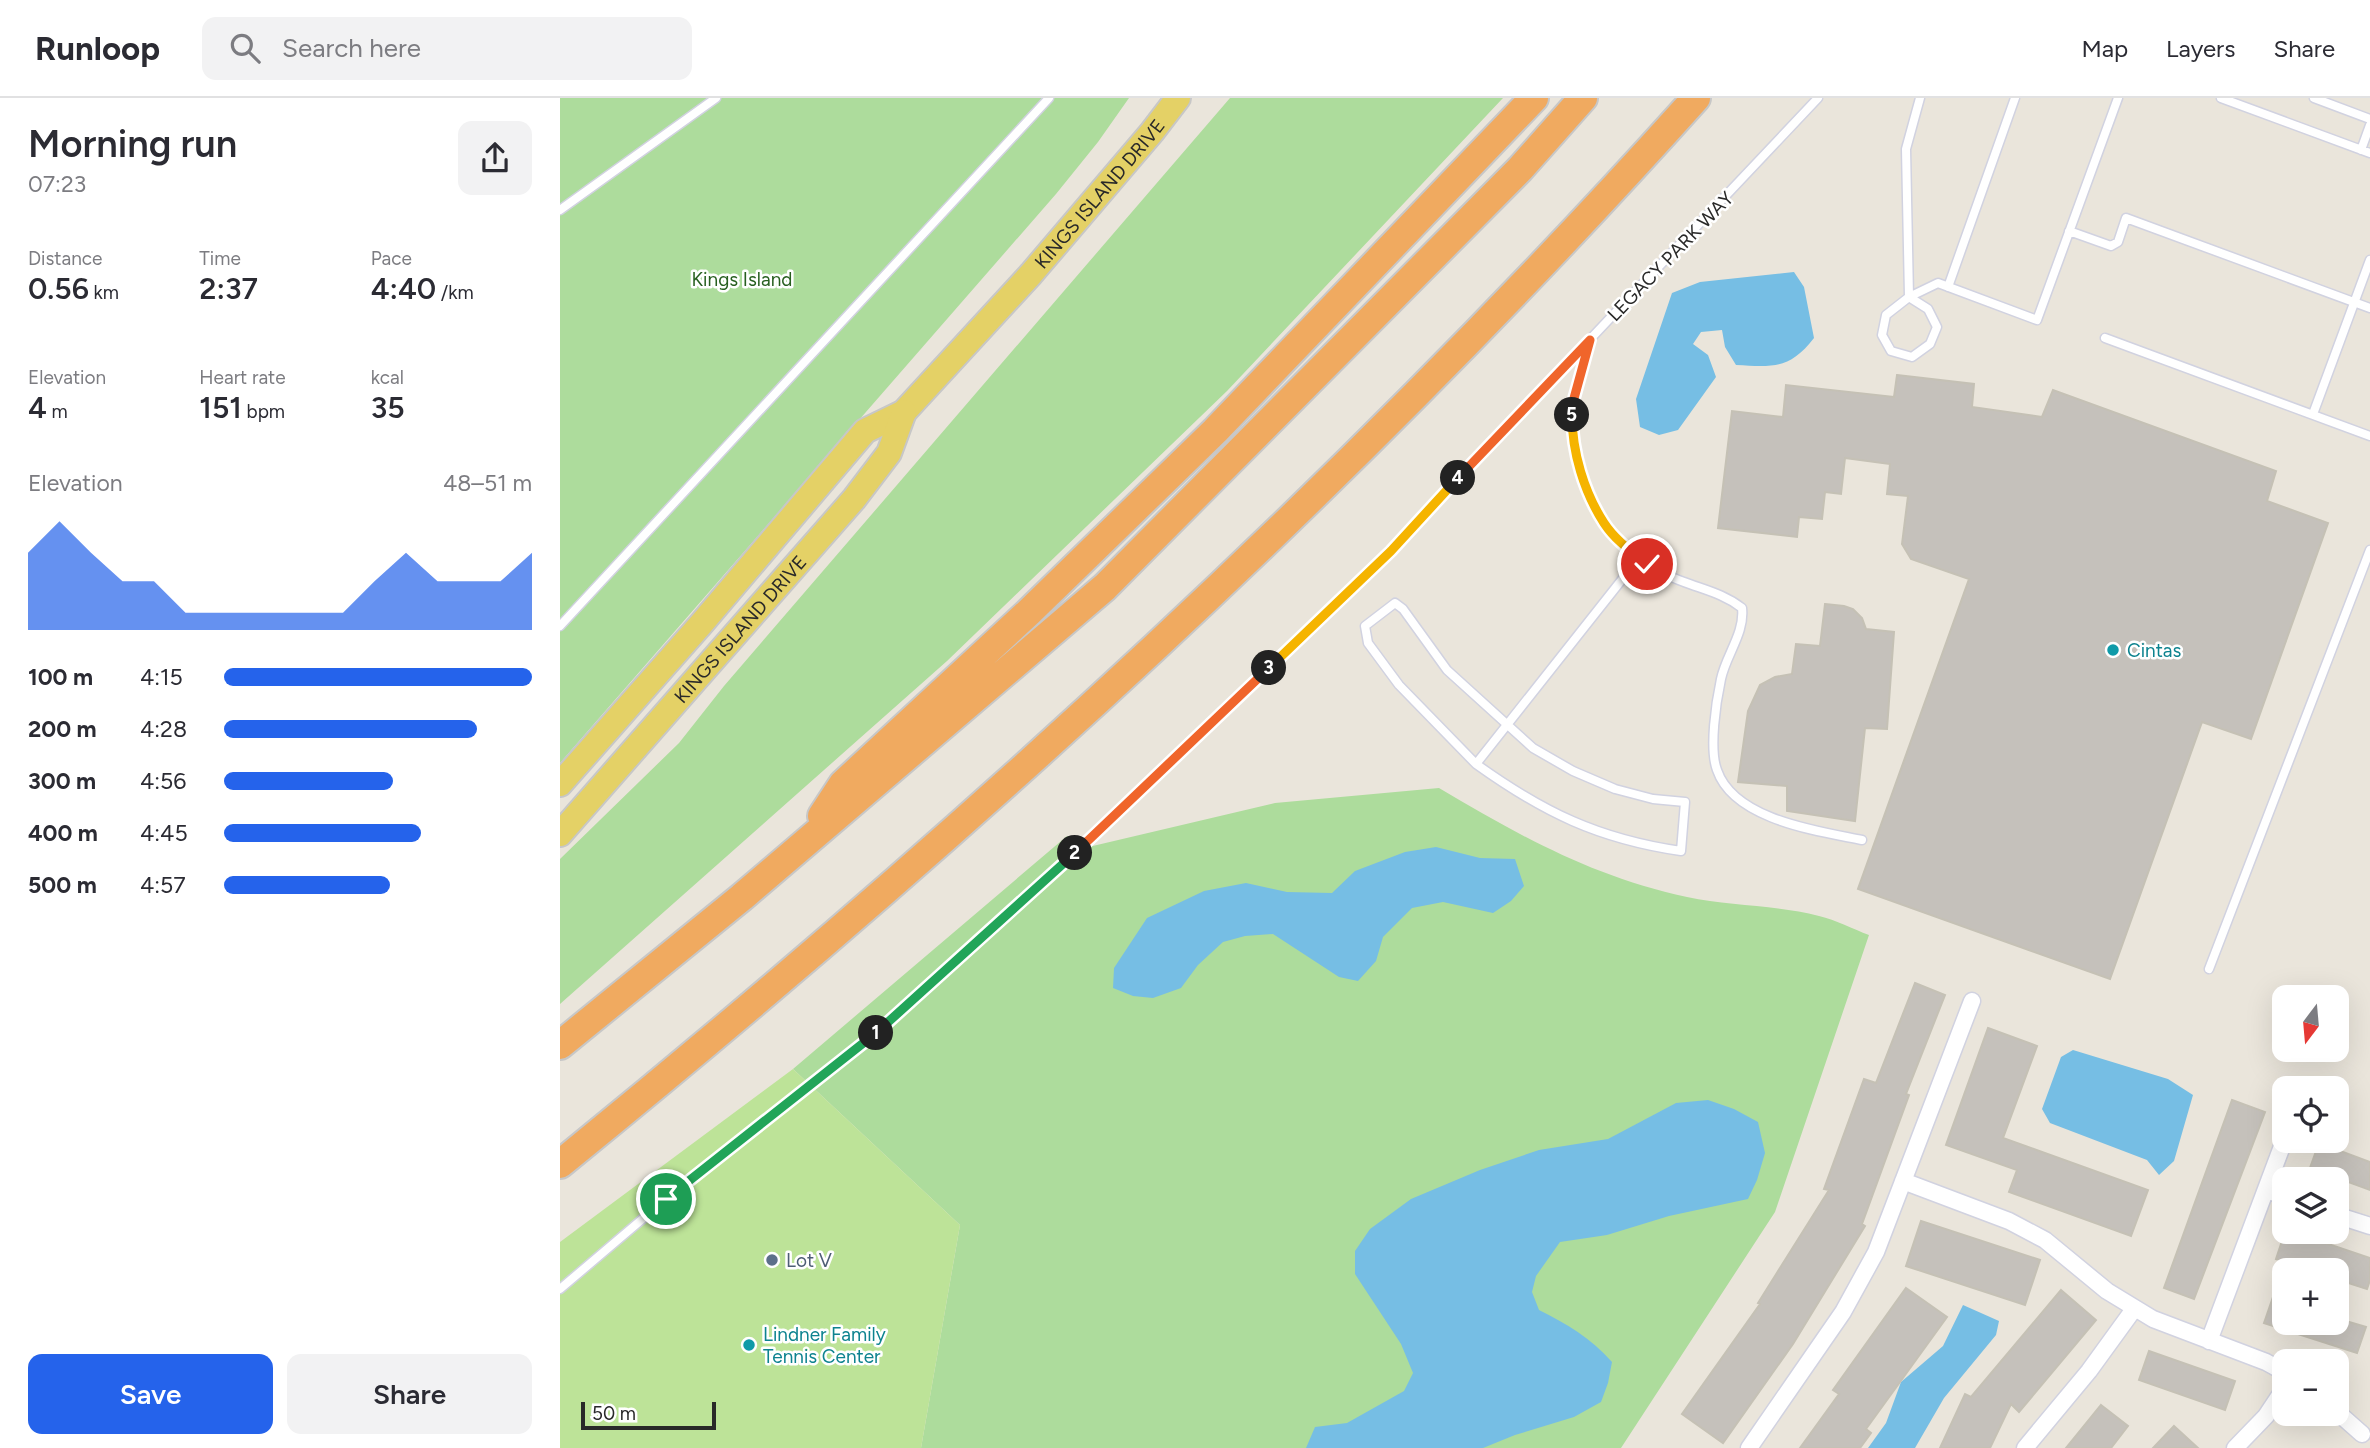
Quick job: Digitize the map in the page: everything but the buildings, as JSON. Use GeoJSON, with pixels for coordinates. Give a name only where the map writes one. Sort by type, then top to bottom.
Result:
{"type":"FeatureCollection","features":[{"type":"Feature","properties":{"kind":"highway"},"geometry":{"type":"LineString","coordinates":[[560,1045],[742,897],[1105,587],[1520,169],[1583,98]]}},
{"type":"Feature","properties":{"kind":"highway"},"geometry":{"type":"LineString","coordinates":[[560,1164],[848,924],[1098,701],[1244,563],[1425,384],[1574,230],[1696,98]]}},
{"type":"Feature","properties":{"kind":"highway"},"geometry":{"type":"LineString","coordinates":[[804,844],[843,784],[1028,612],[1215,431],[1529,102]]}},
{"type":"Feature","properties":{"kind":"main road","name":"KINGS ISLAND DRIVE"},"geometry":{"type":"LineString","coordinates":[[560,785],[694,633],[865,431],[904,412],[1031,275],[1178,98]]}},
{"type":"Feature","properties":{"kind":"main road","name":"KINGS ISLAND DRIVE"},"geometry":{"type":"LineString","coordinates":[[560,834],[854,499],[889,453],[904,412]]}},
{"type":"Feature","properties":{"kind":"street"},"geometry":{"type":"LineString","coordinates":[[1749,1448],[1858,1289],[1876,1252],[1972,1001]]}},
{"type":"Feature","properties":{"kind":"street"},"geometry":{"type":"LineString","coordinates":[[2209,1340],[2280,1153]]}},
{"type":"Feature","properties":{"kind":"street"},"geometry":{"type":"LineString","coordinates":[[1903,1181],[2009,1221],[2045,1240],[2107,1292],[2134,1309],[2272,1365]]}},
{"type":"Feature","properties":{"kind":"street"},"geometry":{"type":"LineString","coordinates":[[2266,1190],[2272,1192]]}},
{"type":"Feature","properties":{"kind":"street"},"geometry":{"type":"LineString","coordinates":[[2349,1219],[2370,1226]]}},
{"type":"Feature","properties":{"kind":"street"},"geometry":{"type":"LineString","coordinates":[[2025,1448],[2089,1370],[2134,1309]]}},
{"type":"Feature","properties":{"kind":"street"},"geometry":{"type":"LineString","coordinates":[[2235,1448],[2272,1407]]}},
{"type":"Feature","properties":{"kind":"street"},"geometry":{"type":"LineString","coordinates":[[2349,1422],[2362,1434]]}},
{"type":"Feature","properties":{"kind":"lane"},"geometry":{"type":"LineString","coordinates":[[560,209],[716,98]]}},
{"type":"Feature","properties":{"kind":"lane"},"geometry":{"type":"LineString","coordinates":[[560,626],[1049,98]]}},
{"type":"Feature","properties":{"kind":"lane","name":"LEGACY PARK WAY"},"geometry":{"type":"LineString","coordinates":[[560,1289],[666,1199],[870,1038],[1080,849],[1391,551],[1818,98]]}},
{"type":"Feature","properties":{"kind":"lane"},"geometry":{"type":"LineString","coordinates":[[1909,297],[1906,149],[1920,98]]}},
{"type":"Feature","properties":{"kind":"lane"},"geometry":{"type":"LineString","coordinates":[[1948,287],[2015,98]]}},
{"type":"Feature","properties":{"kind":"lane"},"geometry":{"type":"LineString","coordinates":[[1909,297],[1928,309],[1937,327],[1930,344],[1912,357],[1891,351],[1882,335],[1886,315],[1909,297],[1938,283],[2036,320],[2118,98]]}},
{"type":"Feature","properties":{"kind":"lane"},"geometry":{"type":"LineString","coordinates":[[2221,98],[2370,153]]}},
{"type":"Feature","properties":{"kind":"lane"},"geometry":{"type":"LineString","coordinates":[[2314,98],[2370,119]]}},
{"type":"Feature","properties":{"kind":"lane"},"geometry":{"type":"LineString","coordinates":[[2361,150],[2370,125]]}},
{"type":"Feature","properties":{"kind":"lane"},"geometry":{"type":"LineString","coordinates":[[2069,231],[2111,246],[2118,242],[2126,218],[2370,308]]}},
{"type":"Feature","properties":{"kind":"lane"},"geometry":{"type":"LineString","coordinates":[[2313,414],[2370,260]]}},
{"type":"Feature","properties":{"kind":"lane"},"geometry":{"type":"LineString","coordinates":[[2105,338],[2370,436]]}},
{"type":"Feature","properties":{"kind":"lane"},"geometry":{"type":"LineString","coordinates":[[1590,340],[1573,402],[1572,431],[1577,461],[1604,523],[1623,545],[1639,558],[1680,581],[1728,597],[1742,608],[1743,619],[1721,677],[1714,758],[1720,778],[1736,797],[1760,813],[1794,826],[1861,840]]}},
{"type":"Feature","properties":{"kind":"lane"},"geometry":{"type":"LineString","coordinates":[[2210,969],[2370,550]]}},
{"type":"Feature","properties":{"kind":"lane"},"geometry":{"type":"LineString","coordinates":[[1476,764],[1639,558]]}},
{"type":"Feature","properties":{"kind":"lane"},"geometry":{"type":"LineString","coordinates":[[1395,603],[1403,609],[1447,670],[1533,748],[1573,771],[1615,789],[1653,800],[1685,802],[1681,850],[1644,845],[1611,836],[1553,813],[1517,793],[1476,764],[1399,685],[1368,643],[1366,626],[1395,603]]}},
{"type":"Feature","properties":{"kind":"green space","name":"Kings Island"},"geometry":{"type":"Polygon","coordinates":[[[560,98],[1129,98],[1056,194],[560,763],[560,98]]]}},
{"type":"Feature","properties":{"kind":"green space"},"geometry":{"type":"Polygon","coordinates":[[[1230,98],[1503,98],[1227,391],[947,661],[560,1004],[560,859],[679,743],[724,686],[1230,98]]]}},
{"type":"Feature","properties":{"kind":"green space"},"geometry":{"type":"Polygon","coordinates":[[[1439,788],[1558,853],[1620,878],[1687,897],[1819,916],[1869,935],[1775,1212],[1621,1448],[921,1448],[960,1225],[793,1069],[1067,836],[1080,849],[1275,803],[1439,788]]]}},
{"type":"Feature","properties":{"kind":"green space","name":"Lindner Family Tennis Center"},"geometry":{"type":"Polygon","coordinates":[[[793,1069],[960,1225],[921,1448],[560,1448],[560,1242],[793,1069]]]}},
{"type":"Feature","properties":{"kind":"water"},"geometry":{"type":"Polygon","coordinates":[[[1794,272],[1804,287],[1814,338],[1805,348],[1797,356],[1780,364],[1736,365],[1725,347],[1722,330],[1701,332],[1693,344],[1708,355],[1716,377],[1678,430],[1659,435],[1640,427],[1636,399],[1672,293],[1700,282],[1794,272]]]}},
{"type":"Feature","properties":{"kind":"water"},"geometry":{"type":"Polygon","coordinates":[[[1436,847],[1480,858],[1515,859],[1524,886],[1511,901],[1493,913],[1443,902],[1412,908],[1383,937],[1376,961],[1358,981],[1339,977],[1273,934],[1245,936],[1223,942],[1198,965],[1181,988],[1153,998],[1133,996],[1113,988],[1114,968],[1147,918],[1204,891],[1246,883],[1287,892],[1332,893],[1355,871],[1405,852],[1436,847]]]}},
{"type":"Feature","properties":{"kind":"water"},"geometry":{"type":"Polygon","coordinates":[[[2073,1050],[2168,1079],[2193,1095],[2174,1161],[2159,1175],[2147,1160],[2050,1123],[2042,1109],[2061,1057],[2073,1050]]]}},
{"type":"Feature","properties":{"kind":"water"},"geometry":{"type":"Polygon","coordinates":[[[1708,1100],[1734,1109],[1758,1122],[1765,1153],[1748,1199],[1669,1216],[1607,1235],[1560,1242],[1536,1276],[1532,1292],[1539,1310],[1578,1332],[1612,1362],[1601,1402],[1574,1417],[1483,1448],[1306,1448],[1315,1427],[1347,1423],[1404,1391],[1413,1373],[1401,1344],[1355,1274],[1355,1251],[1370,1229],[1411,1199],[1480,1170],[1539,1150],[1608,1139],[1676,1103],[1708,1100]]]}},
{"type":"Feature","properties":{"kind":"water"},"geometry":{"type":"Polygon","coordinates":[[[1963,1305],[1999,1321],[1996,1335],[1944,1398],[1915,1448],[1868,1448],[1886,1423],[1901,1382],[1943,1346],[1963,1305]]]}},
{"type":"Feature","properties":{"kind":"place","name":"Cintas"},"geometry":{"type":"Point","coordinates":[2113,650]}},
{"type":"Feature","properties":{"kind":"place","name":"Lot V"},"geometry":{"type":"Point","coordinates":[772,1260]}},
{"type":"Feature","properties":{"kind":"place","name":"Lindner Family Tennis Center"},"geometry":{"type":"Point","coordinates":[749,1345]}},
{"type":"Feature","properties":{"kind":"route"},"geometry":{"type":"LineString","coordinates":[[666,1199],[870,1038],[1080,849],[1391,551],[1590,340],[1573,402],[1572,431],[1577,461],[1604,523],[1623,545],[1647,564]]}}]}
